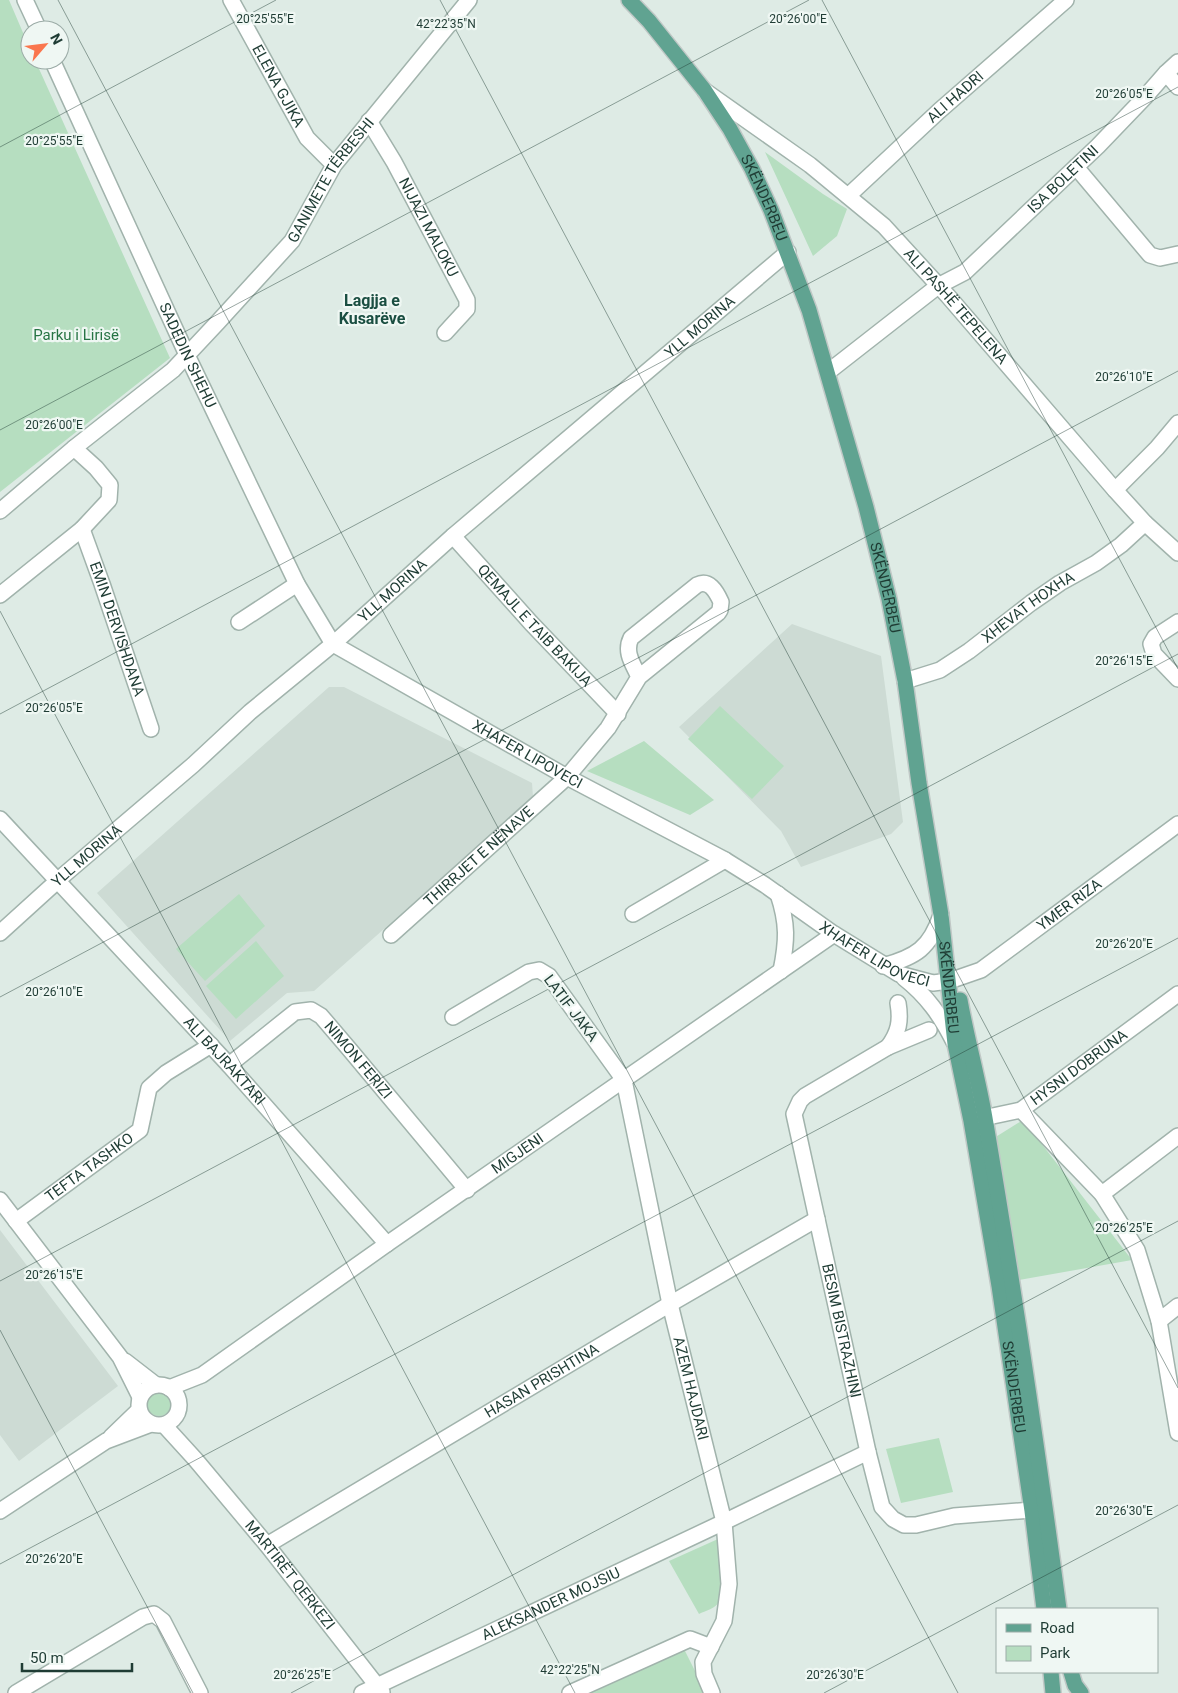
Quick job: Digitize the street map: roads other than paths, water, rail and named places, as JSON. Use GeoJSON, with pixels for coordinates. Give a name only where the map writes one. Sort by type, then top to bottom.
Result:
{"type":"FeatureCollection","features":[{"type":"Feature","properties":{"kind":"main road","name":"SKËNDERBEU"},"geometry":{"type":"LineString","coordinates":[[628,0],[649,21],[704,89],[752,168],[788,252],[809,310],[866,507],[889,599],[905,681],[951,980],[978,1120],[999,1286],[1039,1510],[1059,1608]]}},
{"type":"Feature","properties":{"kind":"main road","name":"SKËNDERBEU"},"geometry":{"type":"LineString","coordinates":[[951,980],[955,1044],[978,1120]]}},
{"type":"Feature","properties":{"kind":"main road","name":"SKËNDERBEU"},"geometry":{"type":"LineString","coordinates":[[1039,1510],[1044,1608]]}},
{"type":"Feature","properties":{"kind":"main road"},"geometry":{"type":"LineString","coordinates":[[1051,1673],[1053,1693]]}},
{"type":"Feature","properties":{"kind":"main road"},"geometry":{"type":"LineString","coordinates":[[1065,1673],[1068,1693]]}},
{"type":"Feature","properties":{"kind":"main road"},"geometry":{"type":"LineString","coordinates":[[1071,1673],[1075,1685],[1081,1693]]}},
{"type":"Feature","properties":{"kind":"street"},"geometry":{"type":"LineString","coordinates":[[25,0],[34,20]]}},
{"type":"Feature","properties":{"kind":"street","name":"ELENA GJIKA"},"geometry":{"type":"LineString","coordinates":[[231,0],[307,138],[334,165]]}},
{"type":"Feature","properties":{"kind":"street","name":"GANIMETE TËRBESHI"},"geometry":{"type":"LineString","coordinates":[[0,511],[74,448],[173,370],[292,241],[334,165],[368,121],[469,0]]}},
{"type":"Feature","properties":{"kind":"street","name":"ALI HADRI"},"geometry":{"type":"LineString","coordinates":[[848,196],[939,111],[1066,0]]}},
{"type":"Feature","properties":{"kind":"street","name":"ISA BOLETINI"},"geometry":{"type":"LineString","coordinates":[[938,286],[965,272],[1146,97],[1166,72],[1178,62]]}},
{"type":"Feature","properties":{"kind":"street","name":"SADEDIN SHEHU"},"geometry":{"type":"LineString","coordinates":[[57,70],[187,355],[297,584],[332,644]]}},
{"type":"Feature","properties":{"kind":"street"},"geometry":{"type":"LineString","coordinates":[[1166,72],[1178,87]]}},
{"type":"Feature","properties":{"kind":"street","name":"ALI PASHË TEPELENA"},"geometry":{"type":"LineString","coordinates":[[704,89],[810,165],[884,226],[1115,490],[1178,553]]}},
{"type":"Feature","properties":{"kind":"street","name":"NIJAZI MALOKU"},"geometry":{"type":"LineString","coordinates":[[368,121],[394,162],[467,300],[467,309],[445,333]]}},
{"type":"Feature","properties":{"kind":"street"},"geometry":{"type":"LineString","coordinates":[[1076,166],[1150,255],[1160,258],[1178,254]]}},
{"type":"Feature","properties":{"kind":"street","name":"YLL MORINA"},"geometry":{"type":"LineString","coordinates":[[0,933],[194,765],[250,712],[332,644],[453,536],[788,252]]}},
{"type":"Feature","properties":{"kind":"street"},"geometry":{"type":"LineString","coordinates":[[828,372],[938,286]]}},
{"type":"Feature","properties":{"kind":"street"},"geometry":{"type":"LineString","coordinates":[[1115,490],[1157,448],[1178,423]]}},
{"type":"Feature","properties":{"kind":"street"},"geometry":{"type":"LineString","coordinates":[[0,595],[82,529],[109,500],[111,490],[107,480],[74,448]]}},
{"type":"Feature","properties":{"kind":"street","name":"XHEVAT HOXHA"},"geometry":{"type":"LineString","coordinates":[[905,681],[940,670],[969,651],[1031,603],[1121,545],[1146,523]]}},
{"type":"Feature","properties":{"kind":"street","name":"EMIN DERVISHDANA"},"geometry":{"type":"LineString","coordinates":[[82,529],[151,729]]}},
{"type":"Feature","properties":{"kind":"street","name":"QEMAJL E TAIB BAKIJA"},"geometry":{"type":"LineString","coordinates":[[453,536],[531,623],[618,714]]}},
{"type":"Feature","properties":{"kind":"street"},"geometry":{"type":"LineString","coordinates":[[700,583],[709,585],[721,602],[720,610],[639,677],[628,654],[628,643],[631,638],[700,583]]}},
{"type":"Feature","properties":{"kind":"street"},"geometry":{"type":"LineString","coordinates":[[239,622],[297,584]]}},
{"type":"Feature","properties":{"kind":"street"},"geometry":{"type":"LineString","coordinates":[[1178,622],[1155,637],[1151,644],[1154,654],[1178,679]]}},
{"type":"Feature","properties":{"kind":"street","name":"XHAFER LIPOVECI"},"geometry":{"type":"LineString","coordinates":[[332,644],[566,778],[725,860],[883,966],[899,974],[933,983],[951,980]]}},
{"type":"Feature","properties":{"kind":"street","name":"THIRRJET E NËNAVE"},"geometry":{"type":"LineString","coordinates":[[391,935],[566,778],[618,714],[639,677]]}},
{"type":"Feature","properties":{"kind":"street","name":"ALI BAJRAKTARI"},"geometry":{"type":"LineString","coordinates":[[0,819],[211,1045],[387,1244]]}},
{"type":"Feature","properties":{"kind":"street","name":"YMER RIZA"},"geometry":{"type":"LineString","coordinates":[[951,980],[981,970],[1178,824]]}},
{"type":"Feature","properties":{"kind":"street"},"geometry":{"type":"LineString","coordinates":[[632,914],[725,860]]}},
{"type":"Feature","properties":{"kind":"street"},"geometry":{"type":"LineString","coordinates":[[778,894],[784,911],[786,929],[781,971]]}},
{"type":"Feature","properties":{"kind":"street"},"geometry":{"type":"LineString","coordinates":[[883,966],[913,955],[928,942],[935,932],[941,915]]}},
{"type":"Feature","properties":{"kind":"street","name":"MIGJENI"},"geometry":{"type":"LineString","coordinates":[[167,1418],[202,1376],[387,1244],[834,934]]}},
{"type":"Feature","properties":{"kind":"street","name":"LATIF JAKA"},"geometry":{"type":"LineString","coordinates":[[453,1016],[528,972],[539,970],[549,976],[624,1080]]}},
{"type":"Feature","properties":{"kind":"street"},"geometry":{"type":"LineString","coordinates":[[899,974],[916,988],[936,1010],[955,1044]]}},
{"type":"Feature","properties":{"kind":"street","name":"HYSNI DOBRUNA"},"geometry":{"type":"LineString","coordinates":[[978,1120],[1021,1110],[1178,994]]}},
{"type":"Feature","properties":{"kind":"street"},"geometry":{"type":"LineString","coordinates":[[888,1047],[899,1028],[901,1018],[898,1003]]}},
{"type":"Feature","properties":{"kind":"street","name":"NIMON FERIZI"},"geometry":{"type":"LineString","coordinates":[[229,1065],[295,1012],[311,1010],[321,1016],[435,1149],[467,1190]]}},
{"type":"Feature","properties":{"kind":"street","name":"BESIM BISTRAZHINI"},"geometry":{"type":"LineString","coordinates":[[929,1030],[888,1047],[805,1096],[796,1107],[794,1121],[868,1452],[882,1507],[893,1519],[904,1525],[916,1526],[954,1516],[1039,1510]]}},
{"type":"Feature","properties":{"kind":"street","name":"TEFTA TASHKO"},"geometry":{"type":"LineString","coordinates":[[16,1221],[140,1130],[149,1088],[166,1073],[211,1045]]}},
{"type":"Feature","properties":{"kind":"street","name":"AZEM HAJDARI"},"geometry":{"type":"LineString","coordinates":[[624,1080],[670,1304],[724,1522],[729,1584],[724,1621],[703,1662],[704,1674],[712,1693]]}},
{"type":"Feature","properties":{"kind":"street"},"geometry":{"type":"LineString","coordinates":[[1021,1110],[1102,1194],[1138,1250],[1159,1321],[1178,1433]]}},
{"type":"Feature","properties":{"kind":"street"},"geometry":{"type":"LineString","coordinates":[[1102,1194],[1178,1136]]}},
{"type":"Feature","properties":{"kind":"street"},"geometry":{"type":"LineString","coordinates":[[0,1200],[120,1357],[140,1404],[142,1416],[167,1418]]}},
{"type":"Feature","properties":{"kind":"street","name":"HASAN PRISHTINA"},"geometry":{"type":"LineString","coordinates":[[267,1545],[670,1304],[817,1219]]}},
{"type":"Feature","properties":{"kind":"street"},"geometry":{"type":"LineString","coordinates":[[1159,1321],[1178,1306]]}},
{"type":"Feature","properties":{"kind":"street"},"geometry":{"type":"LineString","coordinates":[[0,1511],[106,1441],[167,1418],[178,1398],[120,1357]]}},
{"type":"Feature","properties":{"kind":"street","name":"MIGJENI"},"geometry":{"type":"LineString","coordinates":[[163,1386],[202,1376]]}},
{"type":"Feature","properties":{"kind":"street"},"geometry":{"type":"LineString","coordinates":[[106,1441],[140,1404],[149,1387],[163,1386]]}},
{"type":"Feature","properties":{"kind":"street","name":"MARTIRËT QERKEZI"},"geometry":{"type":"LineString","coordinates":[[167,1418],[195,1459],[267,1545],[380,1689]]}},
{"type":"Feature","properties":{"kind":"street","name":"ALEKSANDER MOJSIU"},"geometry":{"type":"LineString","coordinates":[[362,1693],[380,1689],[868,1452]]}},
{"type":"Feature","properties":{"kind":"street"},"geometry":{"type":"LineString","coordinates":[[16,1693],[143,1617],[154,1614],[163,1621],[200,1693]]}},
{"type":"Feature","properties":{"kind":"street"},"geometry":{"type":"LineString","coordinates":[[570,1693],[690,1639],[711,1648]]}},
{"type":"Feature","properties":{"kind":"district","name":"Lagjja e Kusarëve"},"geometry":{"type":"Point","coordinates":[372,309]}},
{"type":"Feature","properties":{"kind":"park label","name":"Parku i Lirisë"},"geometry":{"type":"Point","coordinates":[76,335]}}]}
